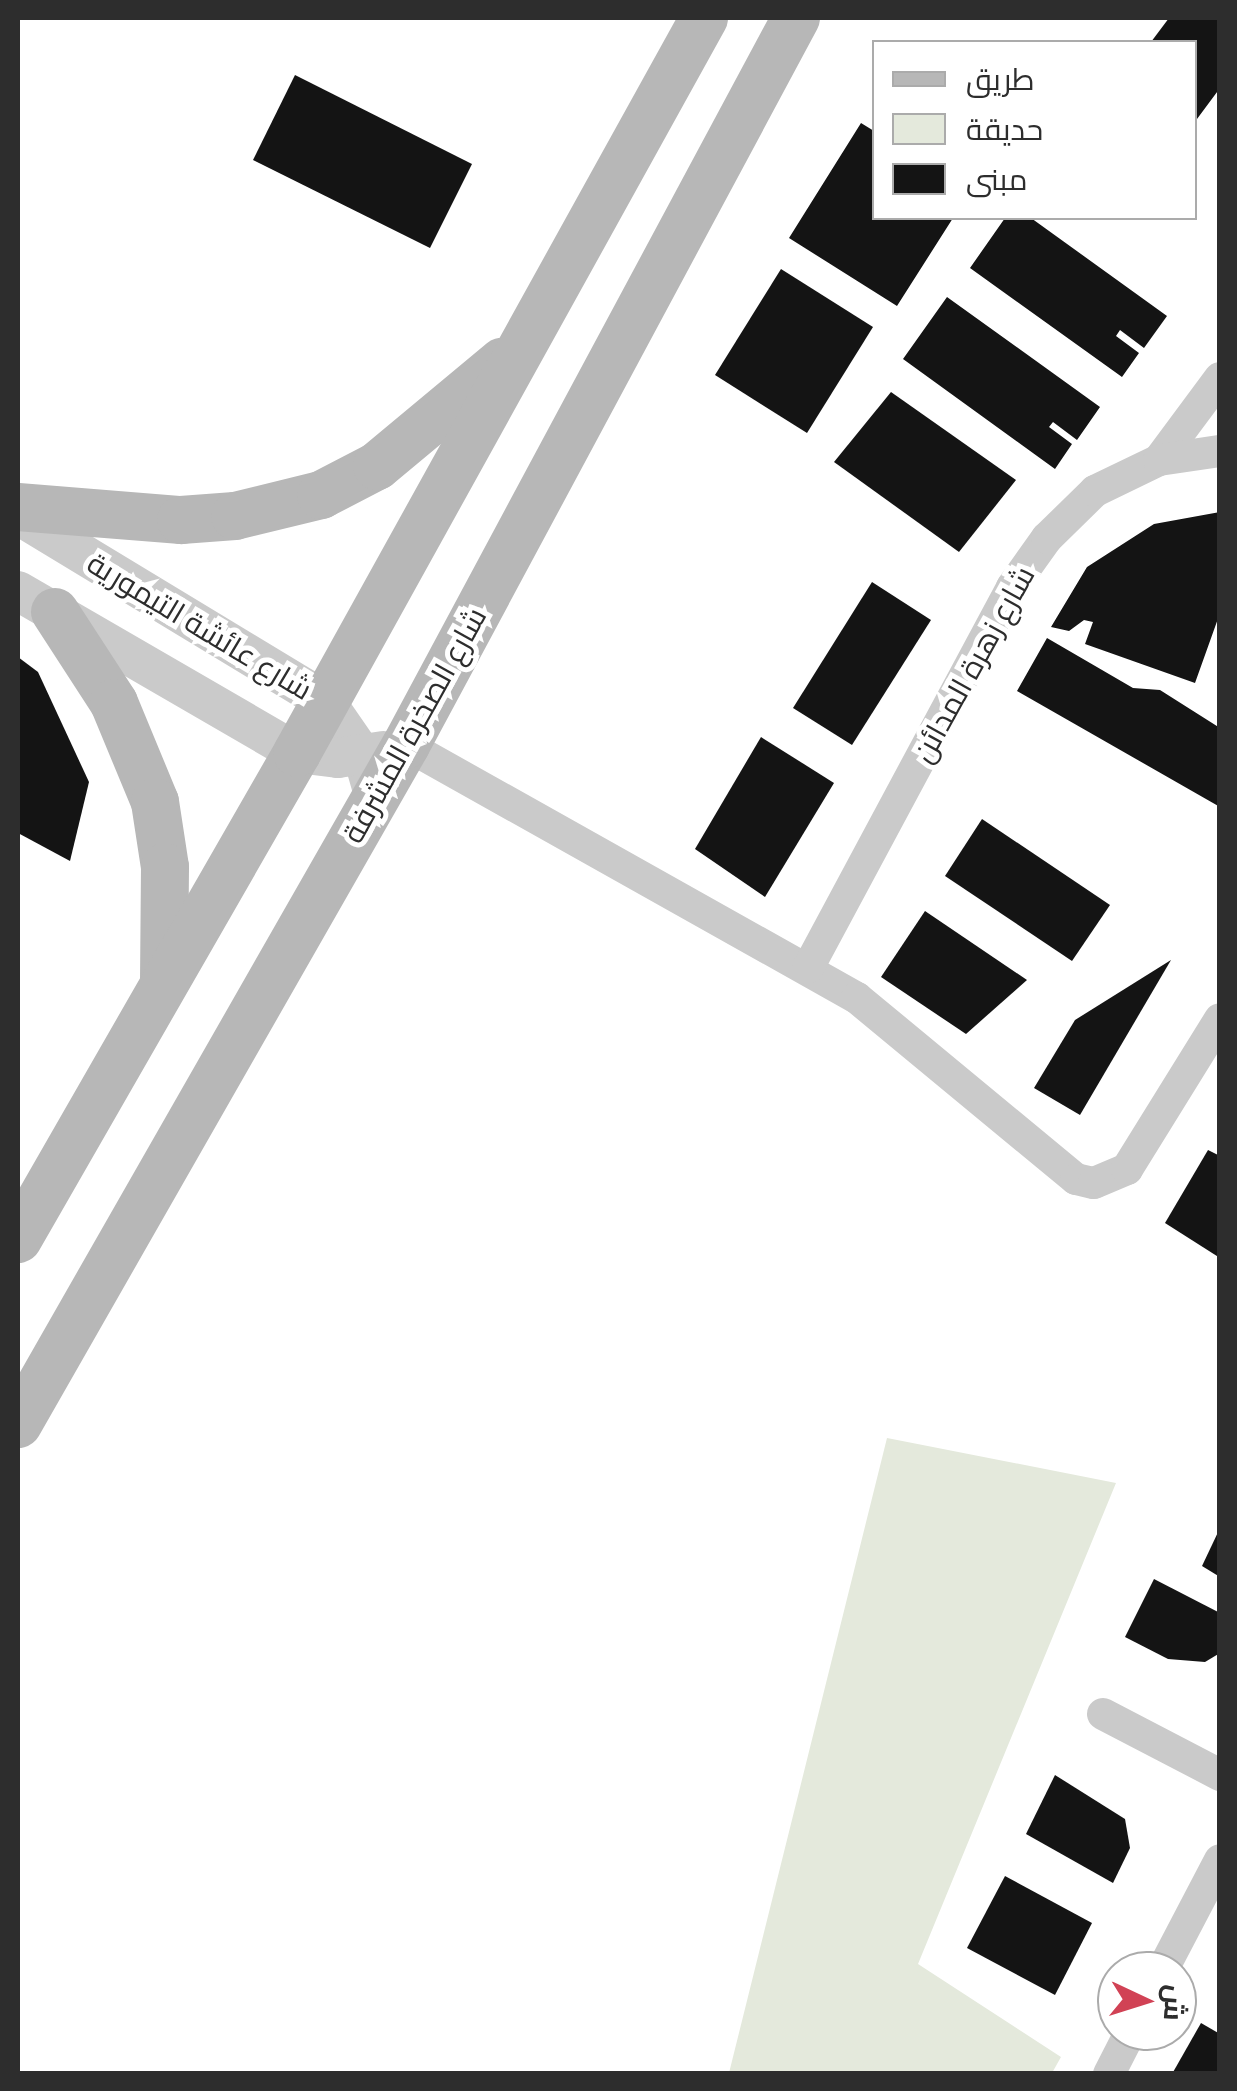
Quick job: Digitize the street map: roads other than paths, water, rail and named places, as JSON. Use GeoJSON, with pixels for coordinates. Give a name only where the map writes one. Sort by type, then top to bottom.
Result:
{"type":"FeatureCollection","features":[{"type":"Feature","properties":{"kind":"main road"},"geometry":{"type":"LineString","coordinates":[[18,1239],[297,753],[704,18]]}},
{"type":"Feature","properties":{"kind":"main road","name":"شارع الصخرة المشرفة"},"geometry":{"type":"LineString","coordinates":[[18,1424],[796,18]]}},
{"type":"Feature","properties":{"kind":"main road"},"geometry":{"type":"LineString","coordinates":[[18,507],[181,520],[235,516],[321,495],[376,466],[531,336]]}},
{"type":"Feature","properties":{"kind":"main road"},"geometry":{"type":"LineString","coordinates":[[36,602],[114,703],[155,802],[165,867],[164,988]]}},
{"type":"Feature","properties":{"kind":"street"},"geometry":{"type":"LineString","coordinates":[[1160,460],[1220,378]]}},
{"type":"Feature","properties":{"kind":"street","name":"شارع زهرة المدائن"},"geometry":{"type":"LineString","coordinates":[[808,968],[1012,586],[1047,538],[1096,491],[1160,460],[1220,451]]}},
{"type":"Feature","properties":{"kind":"street","name":"شارع عائشة التيمورية"},"geometry":{"type":"LineString","coordinates":[[18,515],[325,702],[381,766]]}},
{"type":"Feature","properties":{"kind":"street","name":"شارع عائشة التيمورية"},"geometry":{"type":"LineString","coordinates":[[36,602],[297,753],[381,766]]}},
{"type":"Feature","properties":{"kind":"street"},"geometry":{"type":"LineString","coordinates":[[381,766],[808,968],[902,1032],[1076,1179],[1094,1183],[1127,1169],[1220,1019]]}},
{"type":"Feature","properties":{"kind":"street"},"geometry":{"type":"LineString","coordinates":[[1102,1714],[1220,1775]]}},
{"type":"Feature","properties":{"kind":"street"},"geometry":{"type":"LineString","coordinates":[[1172,1951],[1220,1860]]}},
{"type":"Feature","properties":{"kind":"street"},"geometry":{"type":"LineString","coordinates":[[1110,2074],[1121,2051]]}}]}
